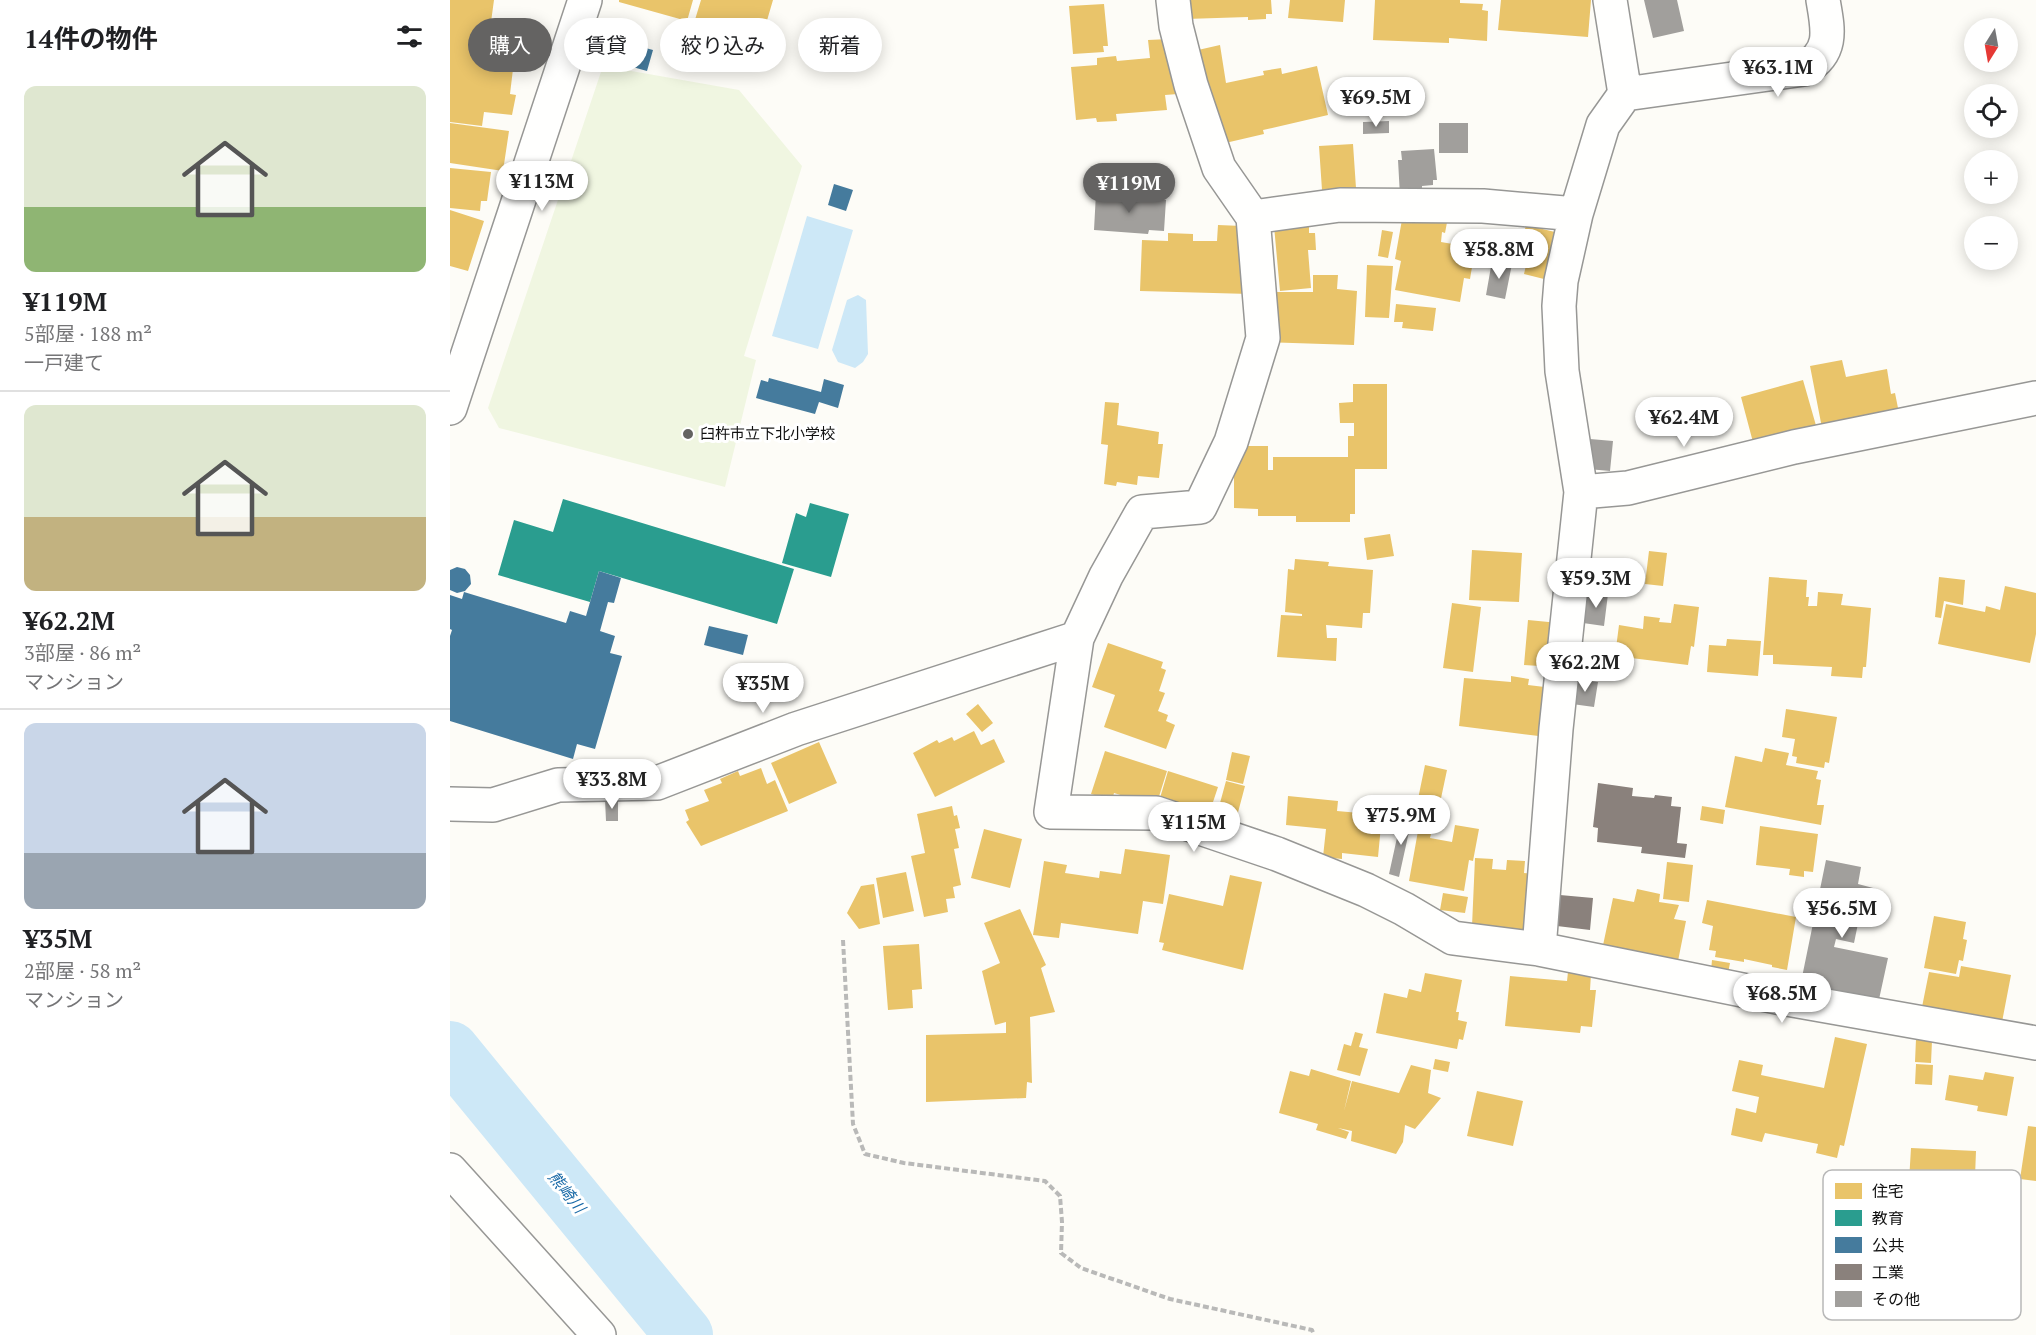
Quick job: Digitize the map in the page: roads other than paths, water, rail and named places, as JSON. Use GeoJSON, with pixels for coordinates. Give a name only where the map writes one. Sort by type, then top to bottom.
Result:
{"type":"FeatureCollection","features":[{"type":"Feature","properties":{"kind":"street"},"geometry":{"type":"LineString","coordinates":[[450,408],[585,0]]}},
{"type":"Feature","properties":{"kind":"street"},"geometry":{"type":"LineString","coordinates":[[1173,0],[1176,26],[1191,85],[1219,168],[1253,217],[1263,338],[1231,442],[1200,507],[1142,512],[1106,576],[1077,638],[1052,812],[1156,813],[1277,854],[1366,890],[1453,938],[1539,949],[1787,999],[2036,1043]]}},
{"type":"Feature","properties":{"kind":"street"},"geometry":{"type":"LineString","coordinates":[[1539,949],[1556,729],[1581,492],[1562,370],[1558,306],[1561,281],[1576,214],[1604,125],[1625,94],[1610,0]]}},
{"type":"Feature","properties":{"kind":"street"},"geometry":{"type":"LineString","coordinates":[[1625,94],[1804,69],[1817,59],[1827,43],[1829,32],[1823,0]]}},
{"type":"Feature","properties":{"kind":"street"},"geometry":{"type":"LineString","coordinates":[[1253,217],[1340,205],[1484,206],[1576,214]]}},
{"type":"Feature","properties":{"kind":"street"},"geometry":{"type":"LineString","coordinates":[[1581,492],[1628,488],[1794,447],[2036,398]]}},
{"type":"Feature","properties":{"kind":"street"},"geometry":{"type":"LineString","coordinates":[[450,804],[493,805],[558,785],[657,783],[796,729],[1077,638]]}},
{"type":"Feature","properties":{"kind":"street"},"geometry":{"type":"LineString","coordinates":[[450,1170],[600,1335]]}},
{"type":"Feature","properties":{"kind":"water"},"geometry":{"type":"Polygon","coordinates":[[[807,216],[853,230],[818,349],[772,336],[807,216]]]}},
{"type":"Feature","properties":{"kind":"water"},"geometry":{"type":"Polygon","coordinates":[[[858,295],[866,300],[868,354],[855,368],[838,362],[832,350],[847,300],[858,295]]]}},
{"type":"Feature","properties":{"kind":"waterway","name":"熊崎川"},"geometry":{"type":"LineString","coordinates":[[450,1050],[684,1335]]}},
{"type":"Feature","properties":{"kind":"place","name":"臼杵市立下北小学校"},"geometry":{"type":"Point","coordinates":[688,434]}}]}
